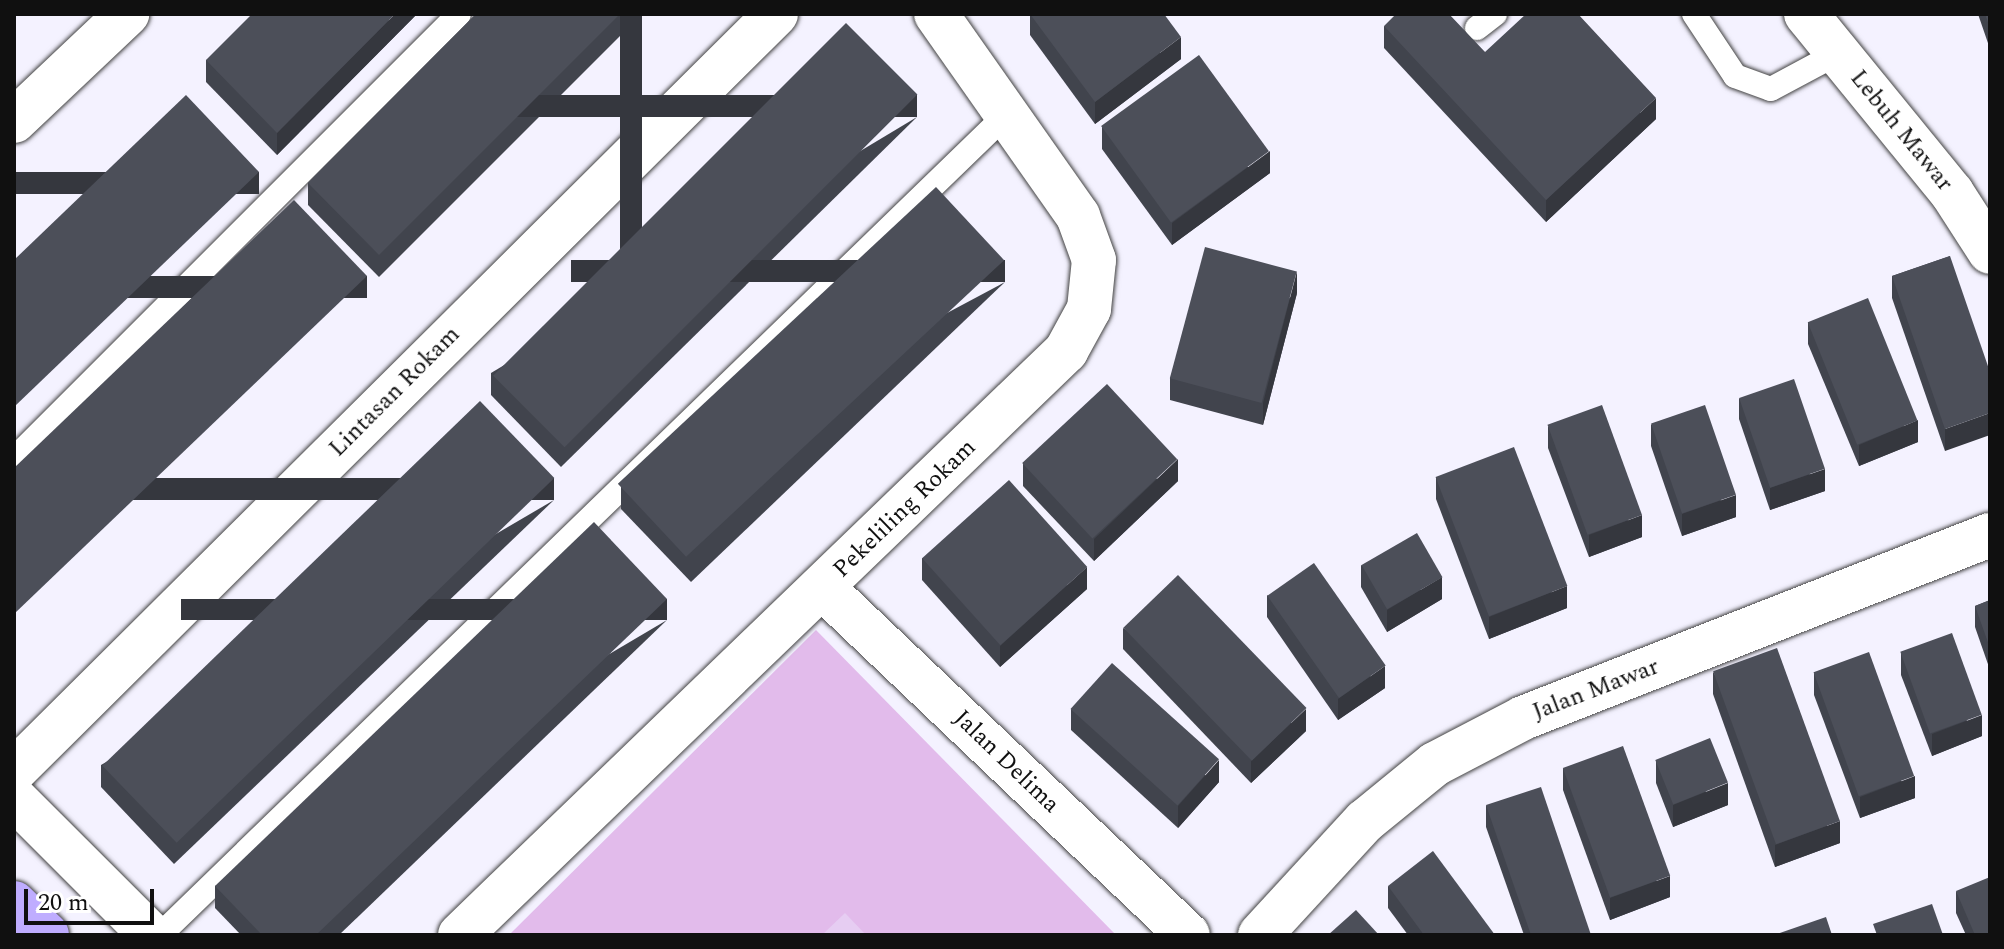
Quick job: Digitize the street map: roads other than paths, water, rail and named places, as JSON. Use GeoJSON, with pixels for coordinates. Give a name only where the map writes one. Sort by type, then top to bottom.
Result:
{"type":"FeatureCollection","features":[{"type":"Feature","properties":{"kind":"main road"},"geometry":{"type":"LineString","coordinates":[[14,903],[47,935]]}},
{"type":"Feature","properties":{"kind":"street"},"geometry":{"type":"LineString","coordinates":[[14,121],[127,14]]}},
{"type":"Feature","properties":{"kind":"street","name":"Lintasan Rokam"},"geometry":{"type":"LineString","coordinates":[[14,771],[776,14]]}},
{"type":"Feature","properties":{"kind":"street","name":"Pekeliling Rokam"},"geometry":{"type":"LineString","coordinates":[[460,935],[824,589],[1066,351],[1089,309],[1094,260],[1078,216],[1009,112],[936,14]]}},
{"type":"Feature","properties":{"kind":"street","name":"Lebuh Mawar"},"geometry":{"type":"LineString","coordinates":[[1806,14],[1990,252]]}},
{"type":"Feature","properties":{"kind":"street","name":"Jalan Mawar"},"geometry":{"type":"LineString","coordinates":[[1260,935],[1365,821],[1435,764],[1523,718],[1990,535]]}},
{"type":"Feature","properties":{"kind":"street","name":"Jalan Delima"},"geometry":{"type":"LineString","coordinates":[[824,589],[1188,935]]}},
{"type":"Feature","properties":{"kind":"street"},"geometry":{"type":"LineString","coordinates":[[14,798],[151,935]]}},
{"type":"Feature","properties":{"kind":"lane"},"geometry":{"type":"LineString","coordinates":[[14,459],[459,14]]}},
{"type":"Feature","properties":{"kind":"lane"},"geometry":{"type":"LineString","coordinates":[[1694,14],[1735,76],[1771,89],[1838,53]]}},
{"type":"Feature","properties":{"kind":"lane"},"geometry":{"type":"LineString","coordinates":[[160,935],[1009,112]]}}]}
